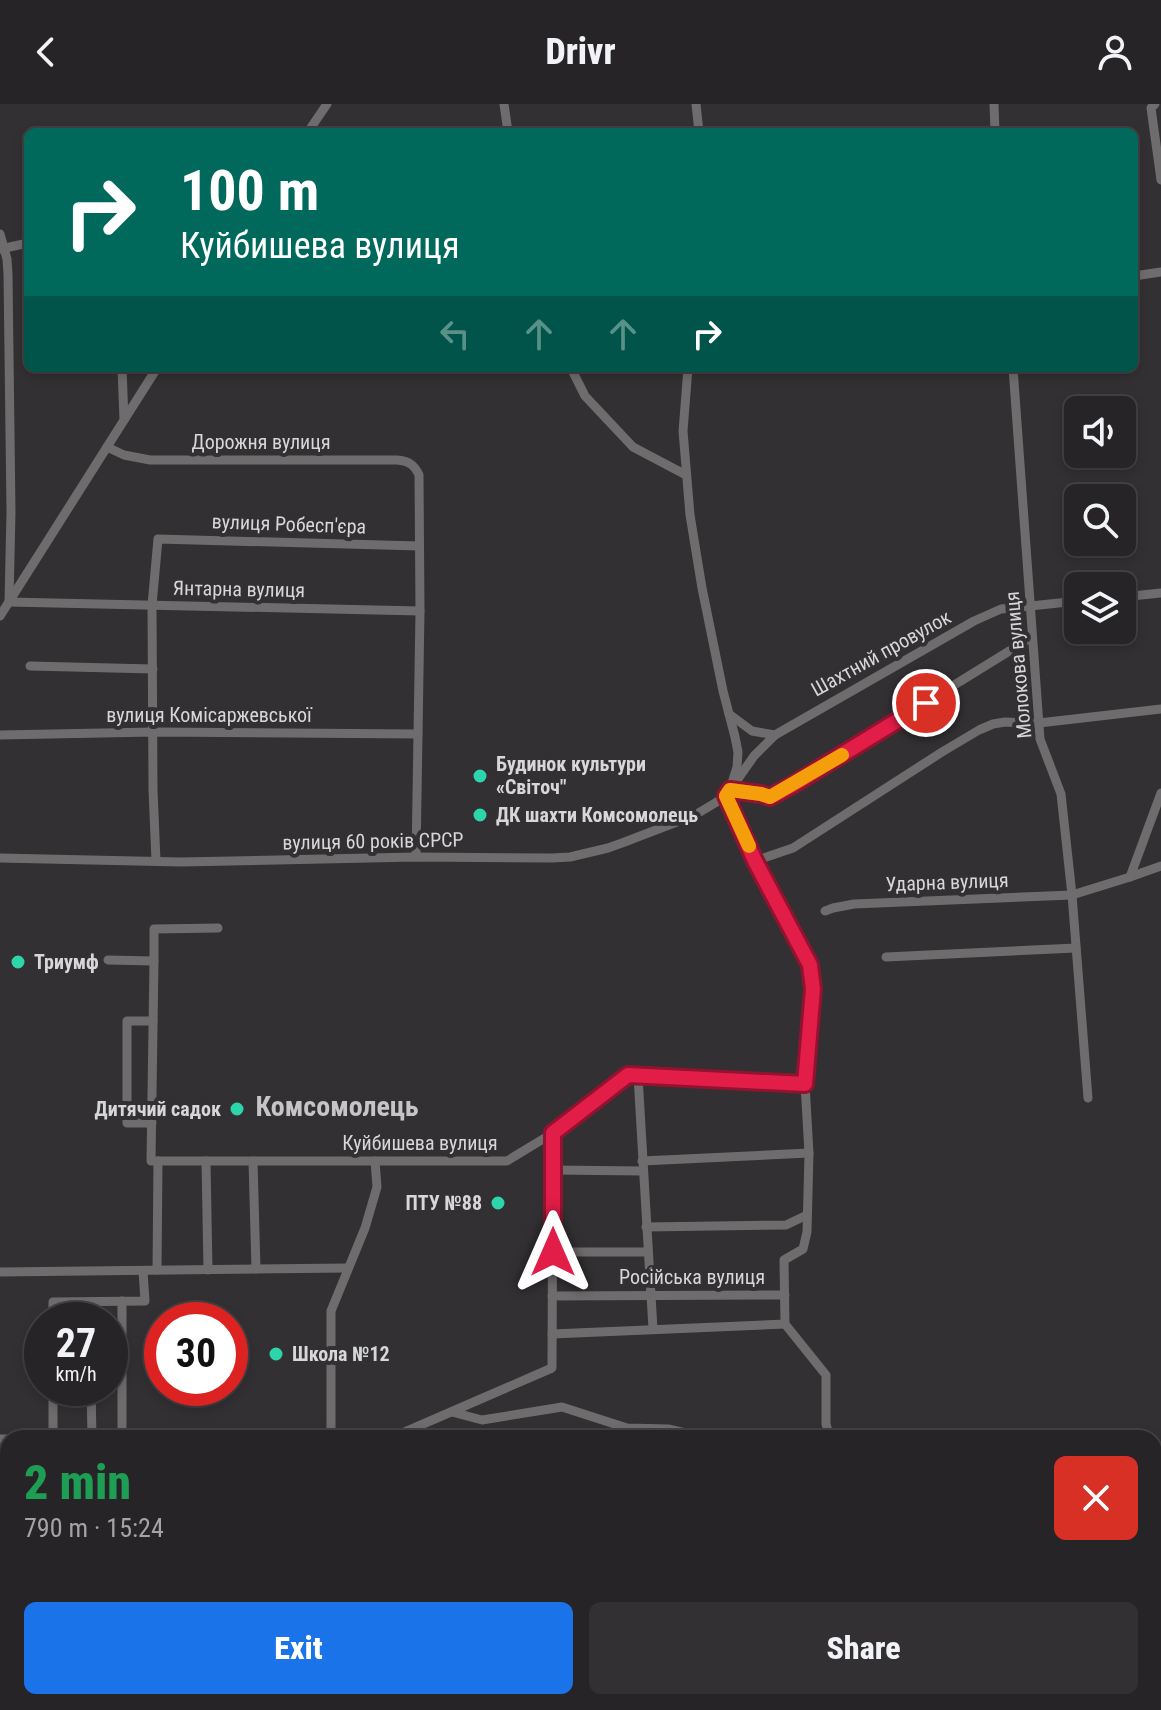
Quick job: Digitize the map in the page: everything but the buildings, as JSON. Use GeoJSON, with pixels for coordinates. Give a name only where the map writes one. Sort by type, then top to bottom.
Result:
{"type":"FeatureCollection","features":[{"type":"Feature","properties":{"kind":"street"},"geometry":{"type":"LineString","coordinates":[[311,128],[327,104]]}},
{"type":"Feature","properties":{"kind":"street"},"geometry":{"type":"LineString","coordinates":[[504,104],[507,128]]}},
{"type":"Feature","properties":{"kind":"street"},"geometry":{"type":"LineString","coordinates":[[696,104],[699,128]]}},
{"type":"Feature","properties":{"kind":"street"},"geometry":{"type":"LineString","coordinates":[[994,104],[995,128]]}},
{"type":"Feature","properties":{"kind":"street"},"geometry":{"type":"LineString","coordinates":[[1153,106],[1161,180]]}},
{"type":"Feature","properties":{"kind":"street"},"geometry":{"type":"LineString","coordinates":[[0,234],[8,274],[9,602]]}},
{"type":"Feature","properties":{"kind":"street"},"geometry":{"type":"LineString","coordinates":[[2,248],[24,244]]}},
{"type":"Feature","properties":{"kind":"street"},"geometry":{"type":"LineString","coordinates":[[1138,275],[1161,272]]}},
{"type":"Feature","properties":{"kind":"street"},"geometry":{"type":"LineString","coordinates":[[122,372],[124,420]]}},
{"type":"Feature","properties":{"kind":"street"},"geometry":{"type":"LineString","coordinates":[[0,616],[154,372]]}},
{"type":"Feature","properties":{"kind":"street"},"geometry":{"type":"LineString","coordinates":[[573,372],[585,396],[633,447],[686,475]]}},
{"type":"Feature","properties":{"kind":"street"},"geometry":{"type":"LineString","coordinates":[[688,372],[683,411],[690,515],[702,588],[738,752],[737,767],[728,793],[755,861],[810,965],[813,989],[805,1084],[809,1153],[807,1232],[803,1249],[784,1260],[785,1324],[826,1375],[828,1430]]}},
{"type":"Feature","properties":{"kind":"street","name":"Молокова вулиця"},"geometry":{"type":"LineString","coordinates":[[1013,372],[1040,739],[1061,794],[1088,1098]]}},
{"type":"Feature","properties":{"kind":"street","name":"Дорожня вулиця"},"geometry":{"type":"LineString","coordinates":[[107,447],[124,455],[150,460],[397,460],[411,463],[419,475],[419,546]]}},
{"type":"Feature","properties":{"kind":"street","name":"вулиця Робесп'єра"},"geometry":{"type":"LineString","coordinates":[[152,605],[158,539],[419,546]]}},
{"type":"Feature","properties":{"kind":"street"},"geometry":{"type":"LineString","coordinates":[[416,857],[419,546]]}},
{"type":"Feature","properties":{"kind":"street"},"geometry":{"type":"LineString","coordinates":[[1136,596],[1161,593]]}},
{"type":"Feature","properties":{"kind":"street","name":"Янтарна вулиця"},"geometry":{"type":"LineString","coordinates":[[9,602],[420,611]]}},
{"type":"Feature","properties":{"kind":"street","name":"Шахтний провулок"},"geometry":{"type":"LineString","coordinates":[[728,793],[754,756],[775,735],[974,621],[1001,609],[1064,602]]}},
{"type":"Feature","properties":{"kind":"street"},"geometry":{"type":"LineString","coordinates":[[152,605],[156,861]]}},
{"type":"Feature","properties":{"kind":"street"},"geometry":{"type":"LineString","coordinates":[[728,793],[770,797],[1032,637]]}},
{"type":"Feature","properties":{"kind":"street"},"geometry":{"type":"LineString","coordinates":[[30,666],[153,669]]}},
{"type":"Feature","properties":{"kind":"street"},"geometry":{"type":"LineString","coordinates":[[755,861],[793,848],[993,724],[1039,723],[1161,709]]}},
{"type":"Feature","properties":{"kind":"street"},"geometry":{"type":"LineString","coordinates":[[729,713],[752,731],[775,735]]}},
{"type":"Feature","properties":{"kind":"street","name":"вулиця Комісаржевської"},"geometry":{"type":"LineString","coordinates":[[0,735],[154,732],[418,734]]}},
{"type":"Feature","properties":{"kind":"street","name":"вулиця 60 років СРСР"},"geometry":{"type":"LineString","coordinates":[[0,858],[156,861],[552,858],[608,848],[695,815],[728,793]]}},
{"type":"Feature","properties":{"kind":"street"},"geometry":{"type":"LineString","coordinates":[[1130,877],[1161,793]]}},
{"type":"Feature","properties":{"kind":"street","name":"Ударна вулиця"},"geometry":{"type":"LineString","coordinates":[[825,911],[854,904],[1072,895],[1161,866]]}},
{"type":"Feature","properties":{"kind":"street"},"geometry":{"type":"LineString","coordinates":[[157,1270],[152,1123],[154,929],[218,928]]}},
{"type":"Feature","properties":{"kind":"street"},"geometry":{"type":"LineString","coordinates":[[886,957],[1076,948]]}},
{"type":"Feature","properties":{"kind":"street"},"geometry":{"type":"LineString","coordinates":[[108,960],[154,961]]}},
{"type":"Feature","properties":{"kind":"street"},"geometry":{"type":"LineString","coordinates":[[152,1123],[127,1123],[127,1021],[153,1021]]}},
{"type":"Feature","properties":{"kind":"street","name":"Куйбишева вулиця"},"geometry":{"type":"LineString","coordinates":[[155,1161],[507,1161],[553,1133],[628,1075],[805,1084]]}},
{"type":"Feature","properties":{"kind":"street"},"geometry":{"type":"LineString","coordinates":[[638,1076],[653,1329]]}},
{"type":"Feature","properties":{"kind":"street"},"geometry":{"type":"LineString","coordinates":[[410,1430],[552,1368],[553,1133]]}},
{"type":"Feature","properties":{"kind":"street"},"geometry":{"type":"LineString","coordinates":[[553,1170],[809,1153]]}},
{"type":"Feature","properties":{"kind":"street"},"geometry":{"type":"LineString","coordinates":[[206,1161],[208,1270]]}},
{"type":"Feature","properties":{"kind":"street"},"geometry":{"type":"LineString","coordinates":[[253,1161],[256,1269]]}},
{"type":"Feature","properties":{"kind":"street"},"geometry":{"type":"LineString","coordinates":[[331,1430],[331,1311],[365,1228],[377,1187],[375,1161]]}},
{"type":"Feature","properties":{"kind":"street"},"geometry":{"type":"LineString","coordinates":[[646,1227],[786,1225],[807,1215]]}},
{"type":"Feature","properties":{"kind":"street"},"geometry":{"type":"LineString","coordinates":[[553,1252],[648,1252]]}},
{"type":"Feature","properties":{"kind":"street"},"geometry":{"type":"LineString","coordinates":[[0,1272],[347,1268]]}},
{"type":"Feature","properties":{"kind":"street"},"geometry":{"type":"LineString","coordinates":[[91,1302],[145,1301],[143,1271]]}},
{"type":"Feature","properties":{"kind":"street","name":"Російська вулиця"},"geometry":{"type":"LineString","coordinates":[[552,1296],[785,1295]]}},
{"type":"Feature","properties":{"kind":"street"},"geometry":{"type":"LineString","coordinates":[[122,1301],[122,1430]]}},
{"type":"Feature","properties":{"kind":"street"},"geometry":{"type":"LineString","coordinates":[[552,1334],[785,1324]]}},
{"type":"Feature","properties":{"kind":"street"},"geometry":{"type":"LineString","coordinates":[[53,1406],[53,1430]]}},
{"type":"Feature","properties":{"kind":"street"},"geometry":{"type":"LineString","coordinates":[[91,1406],[92,1430]]}},
{"type":"Feature","properties":{"kind":"street"},"geometry":{"type":"LineString","coordinates":[[452,1412],[482,1420],[562,1407],[627,1428],[672,1430]]}},
{"type":"Feature","properties":{"kind":"slow traffic"},"geometry":{"type":"LineString","coordinates":[[749,846],[726,796],[730,790],[770,797],[842,755]]}},
{"type":"Feature","properties":{"kind":"place","name":"Будинок культури «Світоч\""},"geometry":{"type":"Point","coordinates":[480,776]}},
{"type":"Feature","properties":{"kind":"place","name":"ДК шахти Комсомолець"},"geometry":{"type":"Point","coordinates":[480,815]}},
{"type":"Feature","properties":{"kind":"place","name":"Триумф"},"geometry":{"type":"Point","coordinates":[18,962]}},
{"type":"Feature","properties":{"kind":"place","name":"Дитячий садок"},"geometry":{"type":"Point","coordinates":[237,1109]}},
{"type":"Feature","properties":{"kind":"place","name":"ПТУ №88"},"geometry":{"type":"Point","coordinates":[498,1203]}},
{"type":"Feature","properties":{"kind":"place","name":"Школа №12"},"geometry":{"type":"Point","coordinates":[276,1354]}},
{"type":"Feature","properties":{"kind":"district","name":"Комсомолець"},"geometry":{"type":"Point","coordinates":[337,1106]}},
{"type":"Feature","properties":{"kind":"route"},"geometry":{"type":"LineString","coordinates":[[553,1252],[553,1133],[628,1075],[805,1084],[813,989],[810,965],[755,861],[726,796],[730,790],[770,797],[926,703]]}}]}
